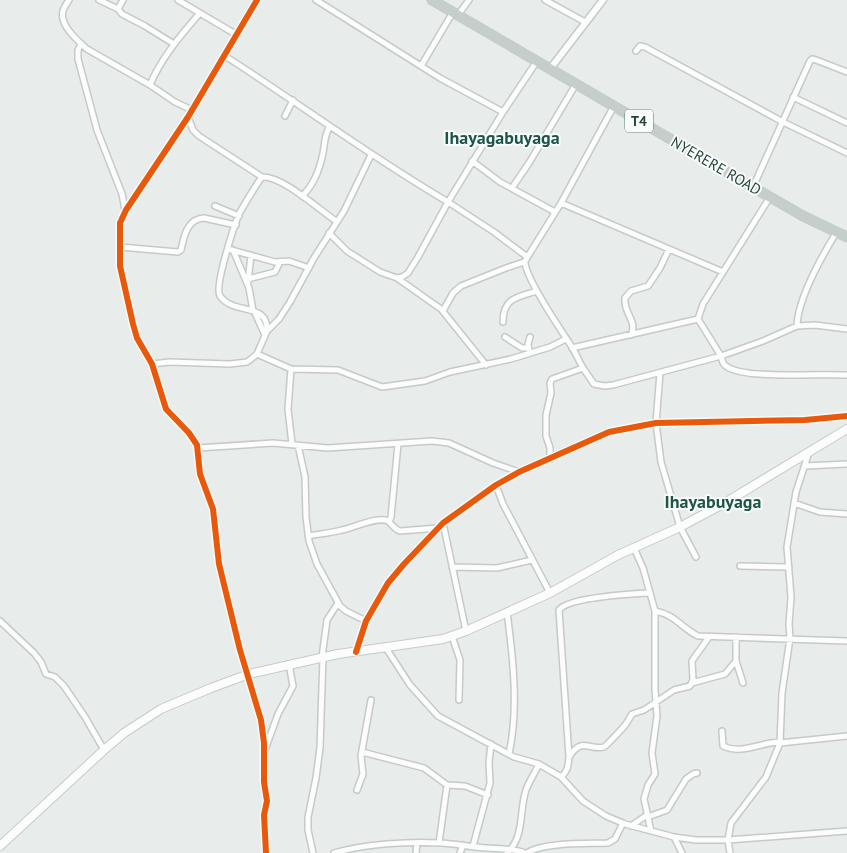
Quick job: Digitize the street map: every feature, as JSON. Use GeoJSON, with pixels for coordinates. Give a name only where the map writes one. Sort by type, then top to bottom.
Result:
{"type":"FeatureCollection","features":[{"type":"Feature","properties":{"kind":"highway","name":"NYERERE ROAD"},"geometry":{"type":"LineString","coordinates":[[432,0],[770,197],[836,233],[847,237]]}},
{"type":"Feature","properties":{"kind":"main road"},"geometry":{"type":"LineString","coordinates":[[0,846],[124,733],[161,710],[248,674],[322,657],[443,639],[466,631],[550,592],[634,548],[680,527],[723,504],[847,429]]}},
{"type":"Feature","properties":{"kind":"street"},"geometry":{"type":"LineString","coordinates":[[69,0],[62,16],[69,30],[81,44],[192,110]]}},
{"type":"Feature","properties":{"kind":"street"},"geometry":{"type":"LineString","coordinates":[[99,0],[118,8],[121,14],[174,44]]}},
{"type":"Feature","properties":{"kind":"street"},"geometry":{"type":"LineString","coordinates":[[118,8],[123,0]]}},
{"type":"Feature","properties":{"kind":"street"},"geometry":{"type":"LineString","coordinates":[[178,0],[237,35]]}},
{"type":"Feature","properties":{"kind":"street"},"geometry":{"type":"LineString","coordinates":[[256,0],[188,117],[126,210],[120,223],[120,266],[137,338],[152,364],[166,409],[189,433],[198,448],[200,474],[213,509],[219,564],[240,650],[261,720],[264,782],[267,801],[264,815],[266,853]]}},
{"type":"Feature","properties":{"kind":"street"},"geometry":{"type":"LineString","coordinates":[[316,0],[421,66],[502,112]]}},
{"type":"Feature","properties":{"kind":"street"},"geometry":{"type":"LineString","coordinates":[[421,66],[455,14],[469,0]]}},
{"type":"Feature","properties":{"kind":"street"},"geometry":{"type":"LineString","coordinates":[[545,0],[585,22]]}},
{"type":"Feature","properties":{"kind":"street"},"geometry":{"type":"LineString","coordinates":[[550,69],[602,0]]}},
{"type":"Feature","properties":{"kind":"street"},"geometry":{"type":"LineString","coordinates":[[150,85],[174,44],[200,13]]}},
{"type":"Feature","properties":{"kind":"street"},"geometry":{"type":"LineString","coordinates":[[81,44],[78,50],[78,59],[95,121],[126,210]]}},
{"type":"Feature","properties":{"kind":"street"},"geometry":{"type":"LineString","coordinates":[[636,51],[640,46],[645,47],[783,122],[847,153]]}},
{"type":"Feature","properties":{"kind":"street"},"geometry":{"type":"LineString","coordinates":[[225,56],[293,100],[371,155],[494,232],[525,259],[525,268],[537,291],[594,384],[605,386],[721,356],[797,326],[815,325],[847,329]]}},
{"type":"Feature","properties":{"kind":"street"},"geometry":{"type":"LineString","coordinates":[[753,187],[812,59],[847,72]]}},
{"type":"Feature","properties":{"kind":"street"},"geometry":{"type":"LineString","coordinates":[[397,278],[404,276],[412,268],[472,161],[502,112],[537,61]]}},
{"type":"Feature","properties":{"kind":"street"},"geometry":{"type":"LineString","coordinates":[[512,188],[576,84]]}},
{"type":"Feature","properties":{"kind":"street"},"geometry":{"type":"LineString","coordinates":[[793,97],[847,123]]}},
{"type":"Feature","properties":{"kind":"street"},"geometry":{"type":"LineString","coordinates":[[285,116],[293,100]]}},
{"type":"Feature","properties":{"kind":"street"},"geometry":{"type":"LineString","coordinates":[[443,312],[453,293],[461,286],[525,259],[561,203],[614,106]]}},
{"type":"Feature","properties":{"kind":"street"},"geometry":{"type":"LineString","coordinates":[[188,117],[193,130],[199,136],[262,177],[268,176],[282,183],[336,220]]}},
{"type":"Feature","properties":{"kind":"street"},"geometry":{"type":"LineString","coordinates":[[302,196],[316,175],[323,153],[325,135],[330,126]]}},
{"type":"Feature","properties":{"kind":"street"},"geometry":{"type":"LineString","coordinates":[[152,364],[170,362],[230,364],[247,362],[257,354],[266,333],[279,319],[290,302],[355,190],[371,155]]}},
{"type":"Feature","properties":{"kind":"street"},"geometry":{"type":"LineString","coordinates":[[472,161],[487,174],[555,212]]}},
{"type":"Feature","properties":{"kind":"street"},"geometry":{"type":"LineString","coordinates":[[254,311],[235,307],[219,295],[220,281],[239,216],[262,177]]}},
{"type":"Feature","properties":{"kind":"street"},"geometry":{"type":"LineString","coordinates":[[698,319],[703,304],[770,197]]}},
{"type":"Feature","properties":{"kind":"street"},"geometry":{"type":"LineString","coordinates":[[561,203],[723,272]]}},
{"type":"Feature","properties":{"kind":"street"},"geometry":{"type":"LineString","coordinates":[[215,206],[239,216]]}},
{"type":"Feature","properties":{"kind":"street"},"geometry":{"type":"LineString","coordinates":[[120,247],[178,252],[181,250],[186,230],[199,218],[236,225]]}},
{"type":"Feature","properties":{"kind":"street"},"geometry":{"type":"LineString","coordinates":[[329,233],[347,251],[380,272],[397,278],[443,312],[486,365]]}},
{"type":"Feature","properties":{"kind":"street"},"geometry":{"type":"LineString","coordinates":[[797,326],[799,314],[813,276],[836,233]]}},
{"type":"Feature","properties":{"kind":"street"},"geometry":{"type":"LineString","coordinates":[[230,249],[275,262],[289,261],[309,268]]}},
{"type":"Feature","properties":{"kind":"street"},"geometry":{"type":"LineString","coordinates":[[230,249],[248,282],[254,311],[266,333]]}},
{"type":"Feature","properties":{"kind":"street"},"geometry":{"type":"LineString","coordinates":[[631,335],[633,322],[626,308],[625,298],[631,291],[648,286],[660,268],[669,249]]}},
{"type":"Feature","properties":{"kind":"street"},"geometry":{"type":"LineString","coordinates":[[248,282],[251,255]]}},
{"type":"Feature","properties":{"kind":"street"},"geometry":{"type":"LineString","coordinates":[[248,282],[275,272],[280,262]]}},
{"type":"Feature","properties":{"kind":"street"},"geometry":{"type":"LineString","coordinates":[[503,322],[504,311],[509,302],[537,291]]}},
{"type":"Feature","properties":{"kind":"street"},"geometry":{"type":"LineString","coordinates":[[572,348],[698,319]]}},
{"type":"Feature","properties":{"kind":"street"},"geometry":{"type":"LineString","coordinates":[[698,319],[726,367],[737,371],[764,375],[847,375]]}},
{"type":"Feature","properties":{"kind":"street"},"geometry":{"type":"LineString","coordinates":[[505,337],[529,351]]}},
{"type":"Feature","properties":{"kind":"street"},"geometry":{"type":"LineString","coordinates":[[529,351],[530,337]]}},
{"type":"Feature","properties":{"kind":"street"},"geometry":{"type":"LineString","coordinates":[[257,354],[291,369],[338,370],[382,386],[426,381],[450,372],[486,365],[529,351],[550,347],[566,339]]}},
{"type":"Feature","properties":{"kind":"street"},"geometry":{"type":"LineString","coordinates":[[550,459],[550,448],[546,436],[546,415],[551,393],[550,380],[583,368]]}},
{"type":"Feature","properties":{"kind":"street"},"geometry":{"type":"LineString","coordinates":[[291,369],[288,409],[292,444]]}},
{"type":"Feature","properties":{"kind":"street"},"geometry":{"type":"LineString","coordinates":[[660,373],[656,423],[661,462],[680,527],[696,557]]}},
{"type":"Feature","properties":{"kind":"street"},"geometry":{"type":"LineString","coordinates":[[356,652],[366,621],[388,583],[441,525],[496,485],[519,472],[609,432],[656,423],[805,420],[847,416]]}},
{"type":"Feature","properties":{"kind":"street"},"geometry":{"type":"LineString","coordinates":[[198,448],[258,443],[328,448],[432,441],[449,443],[493,463],[519,472]]}},
{"type":"Feature","properties":{"kind":"street"},"geometry":{"type":"LineString","coordinates":[[389,522],[391,518],[398,444]]}},
{"type":"Feature","properties":{"kind":"street"},"geometry":{"type":"LineString","coordinates":[[298,445],[305,477],[308,536],[317,564],[338,603],[346,611],[366,621]]}},
{"type":"Feature","properties":{"kind":"street"},"geometry":{"type":"LineString","coordinates":[[730,853],[728,840],[731,823],[766,777],[780,742],[782,693],[790,638],[792,585],[787,547],[794,503],[809,452]]}},
{"type":"Feature","properties":{"kind":"street"},"geometry":{"type":"LineString","coordinates":[[805,466],[847,464]]}},
{"type":"Feature","properties":{"kind":"street"},"geometry":{"type":"LineString","coordinates":[[496,485],[503,504],[550,592]]}},
{"type":"Feature","properties":{"kind":"street"},"geometry":{"type":"LineString","coordinates":[[794,503],[820,512],[847,514]]}},
{"type":"Feature","properties":{"kind":"street"},"geometry":{"type":"LineString","coordinates":[[308,536],[342,531],[364,523],[382,520],[389,522],[400,531],[441,525]]}},
{"type":"Feature","properties":{"kind":"street"},"geometry":{"type":"LineString","coordinates":[[441,525],[466,631]]}},
{"type":"Feature","properties":{"kind":"street"},"geometry":{"type":"LineString","coordinates":[[634,548],[655,611],[657,716],[652,753],[655,774],[648,785],[644,800],[651,831]]}},
{"type":"Feature","properties":{"kind":"street"},"geometry":{"type":"LineString","coordinates":[[452,567],[497,568],[532,560]]}},
{"type":"Feature","properties":{"kind":"street"},"geometry":{"type":"LineString","coordinates":[[740,566],[789,566]]}},
{"type":"Feature","properties":{"kind":"street"},"geometry":{"type":"LineString","coordinates":[[561,777],[566,773],[569,757],[559,610],[562,606],[586,600],[650,593]]}},
{"type":"Feature","properties":{"kind":"street"},"geometry":{"type":"LineString","coordinates":[[313,853],[308,830],[308,817],[320,748],[322,657],[327,620],[338,603]]}},
{"type":"Feature","properties":{"kind":"street"},"geometry":{"type":"LineString","coordinates":[[655,611],[671,616],[689,632],[698,636],[847,641]]}},
{"type":"Feature","properties":{"kind":"street"},"geometry":{"type":"LineString","coordinates":[[507,612],[512,645],[514,705],[513,739],[510,754]]}},
{"type":"Feature","properties":{"kind":"street"},"geometry":{"type":"LineString","coordinates":[[0,621],[34,653],[41,662],[46,674],[55,678],[64,686],[104,750]]}},
{"type":"Feature","properties":{"kind":"street"},"geometry":{"type":"LineString","coordinates":[[452,636],[460,660],[459,700]]}},
{"type":"Feature","properties":{"kind":"street"},"geometry":{"type":"LineString","coordinates":[[692,683],[692,661],[709,636]]}},
{"type":"Feature","properties":{"kind":"street"},"geometry":{"type":"LineString","coordinates":[[736,637],[736,661],[743,683]]}},
{"type":"Feature","properties":{"kind":"street"},"geometry":{"type":"LineString","coordinates":[[386,648],[410,685],[432,710],[450,723],[510,754],[539,764],[561,777],[583,801],[606,816],[623,823],[674,837],[696,840],[728,840],[847,831]]}},
{"type":"Feature","properties":{"kind":"street"},"geometry":{"type":"LineString","coordinates":[[569,757],[572,751],[584,745],[606,746],[626,724],[632,714],[640,712],[674,690],[725,674],[736,661]]}},
{"type":"Feature","properties":{"kind":"street"},"geometry":{"type":"LineString","coordinates":[[264,754],[275,721],[292,686],[288,664]]}},
{"type":"Feature","properties":{"kind":"street"},"geometry":{"type":"LineString","coordinates":[[357,790],[363,774],[362,752],[371,700]]}},
{"type":"Feature","properties":{"kind":"street"},"geometry":{"type":"LineString","coordinates":[[722,731],[723,746],[744,750],[763,743],[847,736]]}},
{"type":"Feature","properties":{"kind":"street"},"geometry":{"type":"LineString","coordinates":[[473,846],[488,795],[491,744]]}},
{"type":"Feature","properties":{"kind":"street"},"geometry":{"type":"LineString","coordinates":[[362,752],[424,768],[447,786],[465,786],[488,795]]}},
{"type":"Feature","properties":{"kind":"street"},"geometry":{"type":"LineString","coordinates":[[507,853],[513,848],[522,822],[526,790],[539,764]]}},
{"type":"Feature","properties":{"kind":"street"},"geometry":{"type":"LineString","coordinates":[[631,826],[647,816],[666,810],[686,779],[697,773]]}},
{"type":"Feature","properties":{"kind":"street"},"geometry":{"type":"LineString","coordinates":[[439,842],[447,786]]}},
{"type":"Feature","properties":{"kind":"street"},"geometry":{"type":"LineString","coordinates":[[334,853],[354,848],[386,844],[439,842],[513,848],[526,853],[553,846],[608,843],[615,839],[623,823]]}},
{"type":"Feature","properties":{"kind":"street"},"geometry":{"type":"LineString","coordinates":[[674,837],[682,853]]}},
{"type":"Feature","properties":{"kind":"street"},"geometry":{"type":"LineString","coordinates":[[416,843],[416,853]]}},
{"type":"Feature","properties":{"kind":"street"},"geometry":{"type":"LineString","coordinates":[[460,853],[463,845]]}},
{"type":"Feature","properties":{"kind":"cycle path"},"geometry":{"type":"LineString","coordinates":[[257,0],[188,117],[126,210],[120,223],[120,266],[137,338],[152,364],[166,409],[189,433],[197,445],[200,474],[213,509],[219,564],[240,650],[261,720],[264,743],[264,782],[267,801],[264,815],[266,853]]}},
{"type":"Feature","properties":{"kind":"cycle path"},"geometry":{"type":"LineString","coordinates":[[356,652],[366,621],[388,583],[404,564],[443,523],[496,485],[519,472],[609,432],[656,423],[805,420],[847,416]]}},
{"type":"Feature","properties":{"kind":"district","name":"Ihayagabuyaga"},"geometry":{"type":"Point","coordinates":[502,138]}},
{"type":"Feature","properties":{"kind":"district","name":"Ihayabuyaga"},"geometry":{"type":"Point","coordinates":[713,502]}}]}
